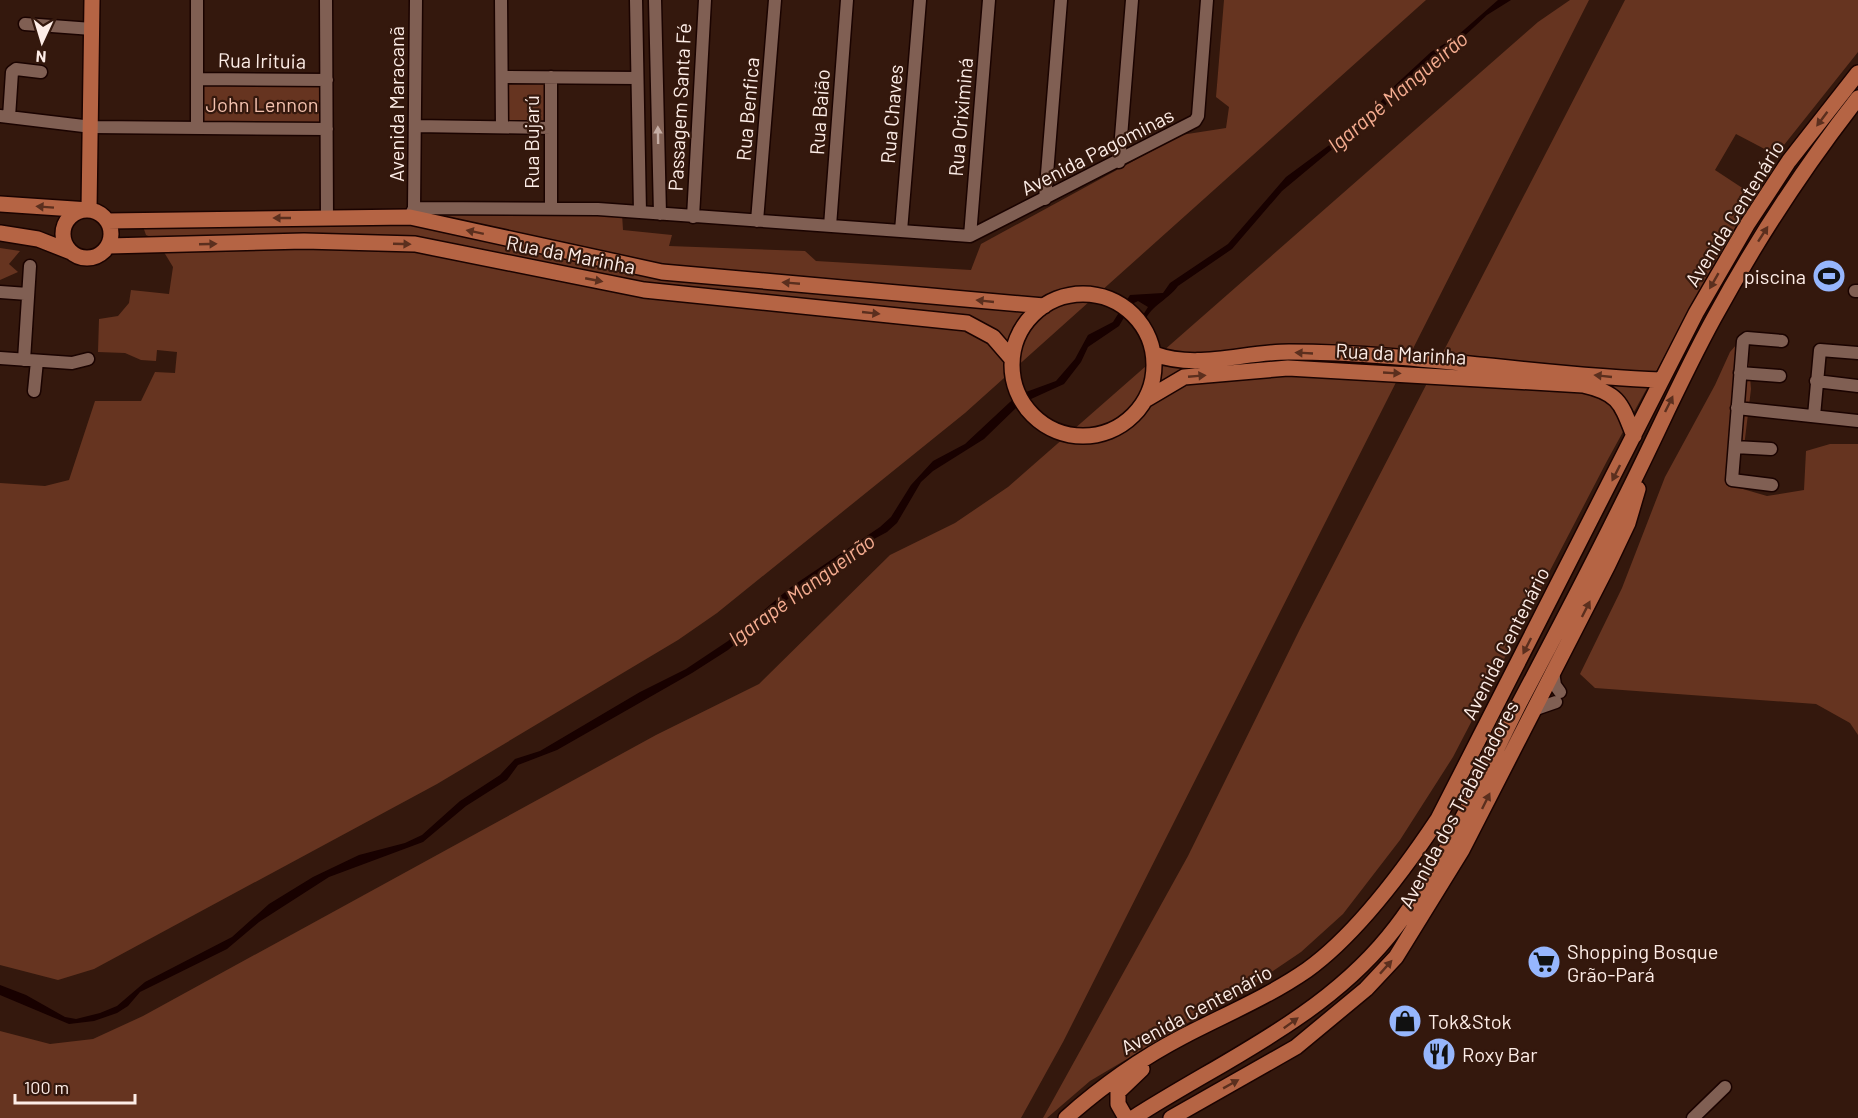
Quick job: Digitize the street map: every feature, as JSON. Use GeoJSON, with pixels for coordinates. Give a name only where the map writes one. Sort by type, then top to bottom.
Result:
{"type":"FeatureCollection","features":[{"type":"Feature","properties":{"kind":"main road"},"geometry":{"type":"LineString","coordinates":[[89,210],[92,127],[92,0]]}},
{"type":"Feature","properties":{"kind":"main road","name":"Avenida Centenário"},"geometry":{"type":"LineString","coordinates":[[1066,1118],[1118,1075],[1179,1039],[1262,998],[1309,968],[1336,944],[1409,861],[1438,819],[1695,313],[1747,225],[1789,161],[1858,73]]}},
{"type":"Feature","properties":{"kind":"main road","name":"Avenida Centenário"},"geometry":{"type":"LineString","coordinates":[[1133,1118],[1183,1086],[1286,1027],[1340,986],[1387,938],[1430,878],[1625,499],[1712,320],[1757,243],[1819,148],[1858,98]]}},
{"type":"Feature","properties":{"kind":"main road"},"geometry":{"type":"LineString","coordinates":[[0,204],[89,210],[99,213],[107,221],[111,231],[108,246],[101,254],[91,258],[80,257],[38,239],[0,233]]}},
{"type":"Feature","properties":{"kind":"main road"},"geometry":{"type":"LineString","coordinates":[[71,252],[63,238],[66,222],[74,214],[89,210]]}},
{"type":"Feature","properties":{"kind":"main road","name":"Rua da Marinha"},"geometry":{"type":"LineString","coordinates":[[107,221],[327,218],[412,213],[662,272],[1044,306]]}},
{"type":"Feature","properties":{"kind":"main road","name":"Rua da Marinha"},"geometry":{"type":"LineString","coordinates":[[108,246],[304,241],[415,244],[644,290],[967,323],[993,337],[1012,359]]}},
{"type":"Feature","properties":{"kind":"main road"},"geometry":{"type":"LineString","coordinates":[[1089,294],[1119,304],[1132,313],[1150,339],[1154,354],[1151,386],[1145,400],[1123,423],[1109,430],[1076,435],[1049,427],[1024,404],[1017,390],[1012,359],[1022,329],[1044,306],[1058,299],[1089,294]]}},
{"type":"Feature","properties":{"kind":"main road","name":"Rua da Marinha"},"geometry":{"type":"LineString","coordinates":[[1154,354],[1184,362],[1288,352],[1446,361],[1661,380]]}},
{"type":"Feature","properties":{"kind":"main road","name":"Rua da Marinha"},"geometry":{"type":"LineString","coordinates":[[1145,400],[1184,377],[1288,368],[1504,379],[1583,385],[1606,390],[1621,405],[1634,436]]}},
{"type":"Feature","properties":{"kind":"main road","name":"Avenida dos Trabalhadores"},"geometry":{"type":"LineString","coordinates":[[1176,1116],[1296,1047],[1366,989],[1396,957],[1462,850],[1628,523],[1642,478],[1644,457]]}},
{"type":"Feature","properties":{"kind":"main road"},"geometry":{"type":"LineString","coordinates":[[1126,1118],[1118,1104],[1118,1092],[1134,1075],[1179,1039]]}},
{"type":"Feature","properties":{"kind":"street"},"geometry":{"type":"LineString","coordinates":[[197,0],[197,127]]}},
{"type":"Feature","properties":{"kind":"street"},"geometry":{"type":"LineString","coordinates":[[326,0],[327,218]]}},
{"type":"Feature","properties":{"kind":"street","name":"Avenida Maracanã"},"geometry":{"type":"LineString","coordinates":[[412,213],[416,126],[416,0]]}},
{"type":"Feature","properties":{"kind":"street"},"geometry":{"type":"LineString","coordinates":[[501,0],[502,127]]}},
{"type":"Feature","properties":{"kind":"street"},"geometry":{"type":"LineString","coordinates":[[636,0],[640,212]]}},
{"type":"Feature","properties":{"kind":"street"},"geometry":{"type":"LineString","coordinates":[[655,0],[660,214]]}},
{"type":"Feature","properties":{"kind":"street","name":"Passagem Santa Fé"},"geometry":{"type":"LineString","coordinates":[[693,217],[705,0]]}},
{"type":"Feature","properties":{"kind":"street","name":"Rua Benfica"},"geometry":{"type":"LineString","coordinates":[[758,221],[775,0]]}},
{"type":"Feature","properties":{"kind":"street","name":"Rua Baião"},"geometry":{"type":"LineString","coordinates":[[830,226],[847,0]]}},
{"type":"Feature","properties":{"kind":"street","name":"Rua Chaves"},"geometry":{"type":"LineString","coordinates":[[901,231],[920,0]]}},
{"type":"Feature","properties":{"kind":"street","name":"Rua Oriximiná"},"geometry":{"type":"LineString","coordinates":[[970,236],[989,0]]}},
{"type":"Feature","properties":{"kind":"street"},"geometry":{"type":"LineString","coordinates":[[1045,199],[1061,0]]}},
{"type":"Feature","properties":{"kind":"street"},"geometry":{"type":"LineString","coordinates":[[1119,162],[1132,0]]}},
{"type":"Feature","properties":{"kind":"street","name":"Avenida Pagominas"},"geometry":{"type":"LineString","coordinates":[[970,236],[1190,125],[1198,116],[1207,0]]}},
{"type":"Feature","properties":{"kind":"street"},"geometry":{"type":"LineString","coordinates":[[25,24],[92,29]]}},
{"type":"Feature","properties":{"kind":"street"},"geometry":{"type":"LineString","coordinates":[[41,72],[14,70],[4,116],[92,127],[327,129]]}},
{"type":"Feature","properties":{"kind":"street"},"geometry":{"type":"LineString","coordinates":[[502,77],[638,78]]}},
{"type":"Feature","properties":{"kind":"street","name":"Rua Bujarú"},"geometry":{"type":"LineString","coordinates":[[550,208],[551,77]]}},
{"type":"Feature","properties":{"kind":"street","name":"Rua Irituia"},"geometry":{"type":"LineString","coordinates":[[197,79],[327,81]]}},
{"type":"Feature","properties":{"kind":"street"},"geometry":{"type":"LineString","coordinates":[[416,126],[551,128]]}},
{"type":"Feature","properties":{"kind":"street"},"geometry":{"type":"LineString","coordinates":[[639,184],[652,188],[659,186]]}},
{"type":"Feature","properties":{"kind":"street","name":"Rua da Marinha"},"geometry":{"type":"LineString","coordinates":[[412,213],[550,208],[640,212],[970,236]]}},
{"type":"Feature","properties":{"kind":"street"},"geometry":{"type":"LineString","coordinates":[[24,360],[30,266]]}},
{"type":"Feature","properties":{"kind":"street"},"geometry":{"type":"LineString","coordinates":[[0,292],[28,294]]}},
{"type":"Feature","properties":{"kind":"street"},"geometry":{"type":"LineString","coordinates":[[1772,485],[1732,482],[1737,408],[1744,339],[1782,341]]}},
{"type":"Feature","properties":{"kind":"street"},"geometry":{"type":"LineString","coordinates":[[1814,416],[1820,350],[1858,353]]}},
{"type":"Feature","properties":{"kind":"street"},"geometry":{"type":"LineString","coordinates":[[0,358],[72,363],[87,359]]}},
{"type":"Feature","properties":{"kind":"street"},"geometry":{"type":"LineString","coordinates":[[34,391],[37,360]]}},
{"type":"Feature","properties":{"kind":"street"},"geometry":{"type":"LineString","coordinates":[[1740,373],[1780,376]]}},
{"type":"Feature","properties":{"kind":"street"},"geometry":{"type":"LineString","coordinates":[[1816,381],[1858,386]]}},
{"type":"Feature","properties":{"kind":"street"},"geometry":{"type":"LineString","coordinates":[[1737,408],[1858,421]]}},
{"type":"Feature","properties":{"kind":"street"},"geometry":{"type":"LineString","coordinates":[[1735,447],[1771,449]]}},
{"type":"Feature","properties":{"kind":"street"},"geometry":{"type":"LineString","coordinates":[[1533,710],[1558,697],[1553,672]]}},
{"type":"Feature","properties":{"kind":"street"},"geometry":{"type":"LineString","coordinates":[[1693,1118],[1725,1087]]}},
{"type":"Feature","properties":{"kind":"green space"},"geometry":{"type":"Polygon","coordinates":[[[1224,0],[1426,0],[965,413],[717,613],[678,640],[437,784],[94,969],[58,980],[0,965],[0,483],[45,486],[69,480],[95,401],[141,401],[155,372],[175,373],[177,352],[157,350],[156,361],[141,360],[125,353],[98,352],[99,319],[118,316],[129,303],[131,290],[169,294],[173,267],[156,239],[146,235],[140,218],[414,212],[622,214],[623,230],[672,235],[669,246],[805,251],[816,261],[971,270],[981,244],[1181,135],[1226,128],[1229,107],[1216,97],[1224,0]]]}},
{"type":"Feature","properties":{"kind":"green space"},"geometry":{"type":"Polygon","coordinates":[[[1570,0],[1589,0],[1063,1042],[1021,1118],[0,1118],[0,1031],[50,1044],[93,1039],[143,1016],[656,735],[759,684],[890,555],[955,523],[1008,487],[1538,22],[1570,0]]]}},
{"type":"Feature","properties":{"kind":"green space"},"geometry":{"type":"Polygon","coordinates":[[[1625,0],[1858,0],[1858,52],[1776,155],[1736,134],[1715,170],[1753,195],[1607,461],[1453,757],[1400,840],[1343,914],[1301,952],[1255,983],[1090,1081],[1047,1118],[1043,1118],[1188,856],[1300,629],[1625,0]]]}},
{"type":"Feature","properties":{"kind":"green space"},"geometry":{"type":"Polygon","coordinates":[[[502,77],[551,77],[551,128],[502,127],[502,77]]]}},
{"type":"Feature","properties":{"kind":"green space","name":"John Lennon"},"geometry":{"type":"Polygon","coordinates":[[[197,79],[327,80],[327,129],[197,127],[197,79]]]}},
{"type":"Feature","properties":{"kind":"green space"},"geometry":{"type":"Polygon","coordinates":[[[0,248],[20,251],[9,264],[18,272],[0,280],[0,248]]]}},
{"type":"Feature","properties":{"kind":"green space"},"geometry":{"type":"Polygon","coordinates":[[[1743,337],[1748,352],[1751,389],[1744,447],[1736,463],[1736,487],[1767,496],[1804,490],[1806,451],[1830,444],[1858,444],[1858,735],[1850,723],[1816,704],[1595,688],[1580,674],[1622,588],[1665,477],[1715,385],[1730,352],[1743,337]]]}},
{"type":"Feature","properties":{"kind":"shaded area"},"geometry":{"type":"Polygon","coordinates":[[[1498,0],[1511,0],[1487,15],[1459,41],[1432,60],[1397,90],[1375,119],[1330,151],[1282,191],[1232,249],[1178,286],[1149,313],[1143,325],[1143,315],[1148,307],[1138,301],[1132,304],[1119,326],[1088,347],[1081,362],[1064,384],[1020,404],[984,439],[933,471],[921,482],[897,523],[887,532],[861,546],[801,588],[728,650],[557,750],[518,765],[507,780],[466,806],[423,842],[329,877],[259,922],[227,949],[140,992],[128,1006],[117,1013],[94,1021],[69,1024],[0,995],[0,985],[26,995],[65,1017],[76,1019],[117,1006],[145,982],[232,937],[269,904],[313,877],[359,855],[405,843],[422,835],[460,801],[500,775],[515,759],[540,751],[640,692],[686,669],[728,641],[791,587],[880,527],[891,517],[911,485],[933,461],[965,444],[1010,402],[1026,392],[1056,381],[1075,359],[1088,335],[1113,322],[1130,295],[1163,293],[1170,283],[1228,244],[1286,177],[1370,115],[1391,89],[1431,52],[1457,36],[1498,0]]]}},
{"type":"Feature","properties":{"kind":"place","name":"piscina"},"geometry":{"type":"Point","coordinates":[1829,276]}},
{"type":"Feature","properties":{"kind":"place","name":"Shopping Bosque Grão-Pará"},"geometry":{"type":"Point","coordinates":[1544,962]}},
{"type":"Feature","properties":{"kind":"place","name":"Tok&Stok"},"geometry":{"type":"Point","coordinates":[1405,1021]}},
{"type":"Feature","properties":{"kind":"place","name":"Roxy Bar"},"geometry":{"type":"Point","coordinates":[1439,1054]}},
{"type":"Feature","properties":{"kind":"water label","name":"Igarapé Mangueirão"},"geometry":{"type":"Point","coordinates":[1397,91]}},
{"type":"Feature","properties":{"kind":"water label","name":"Igarapé Mangueirão"},"geometry":{"type":"Point","coordinates":[801,589]}}]}
